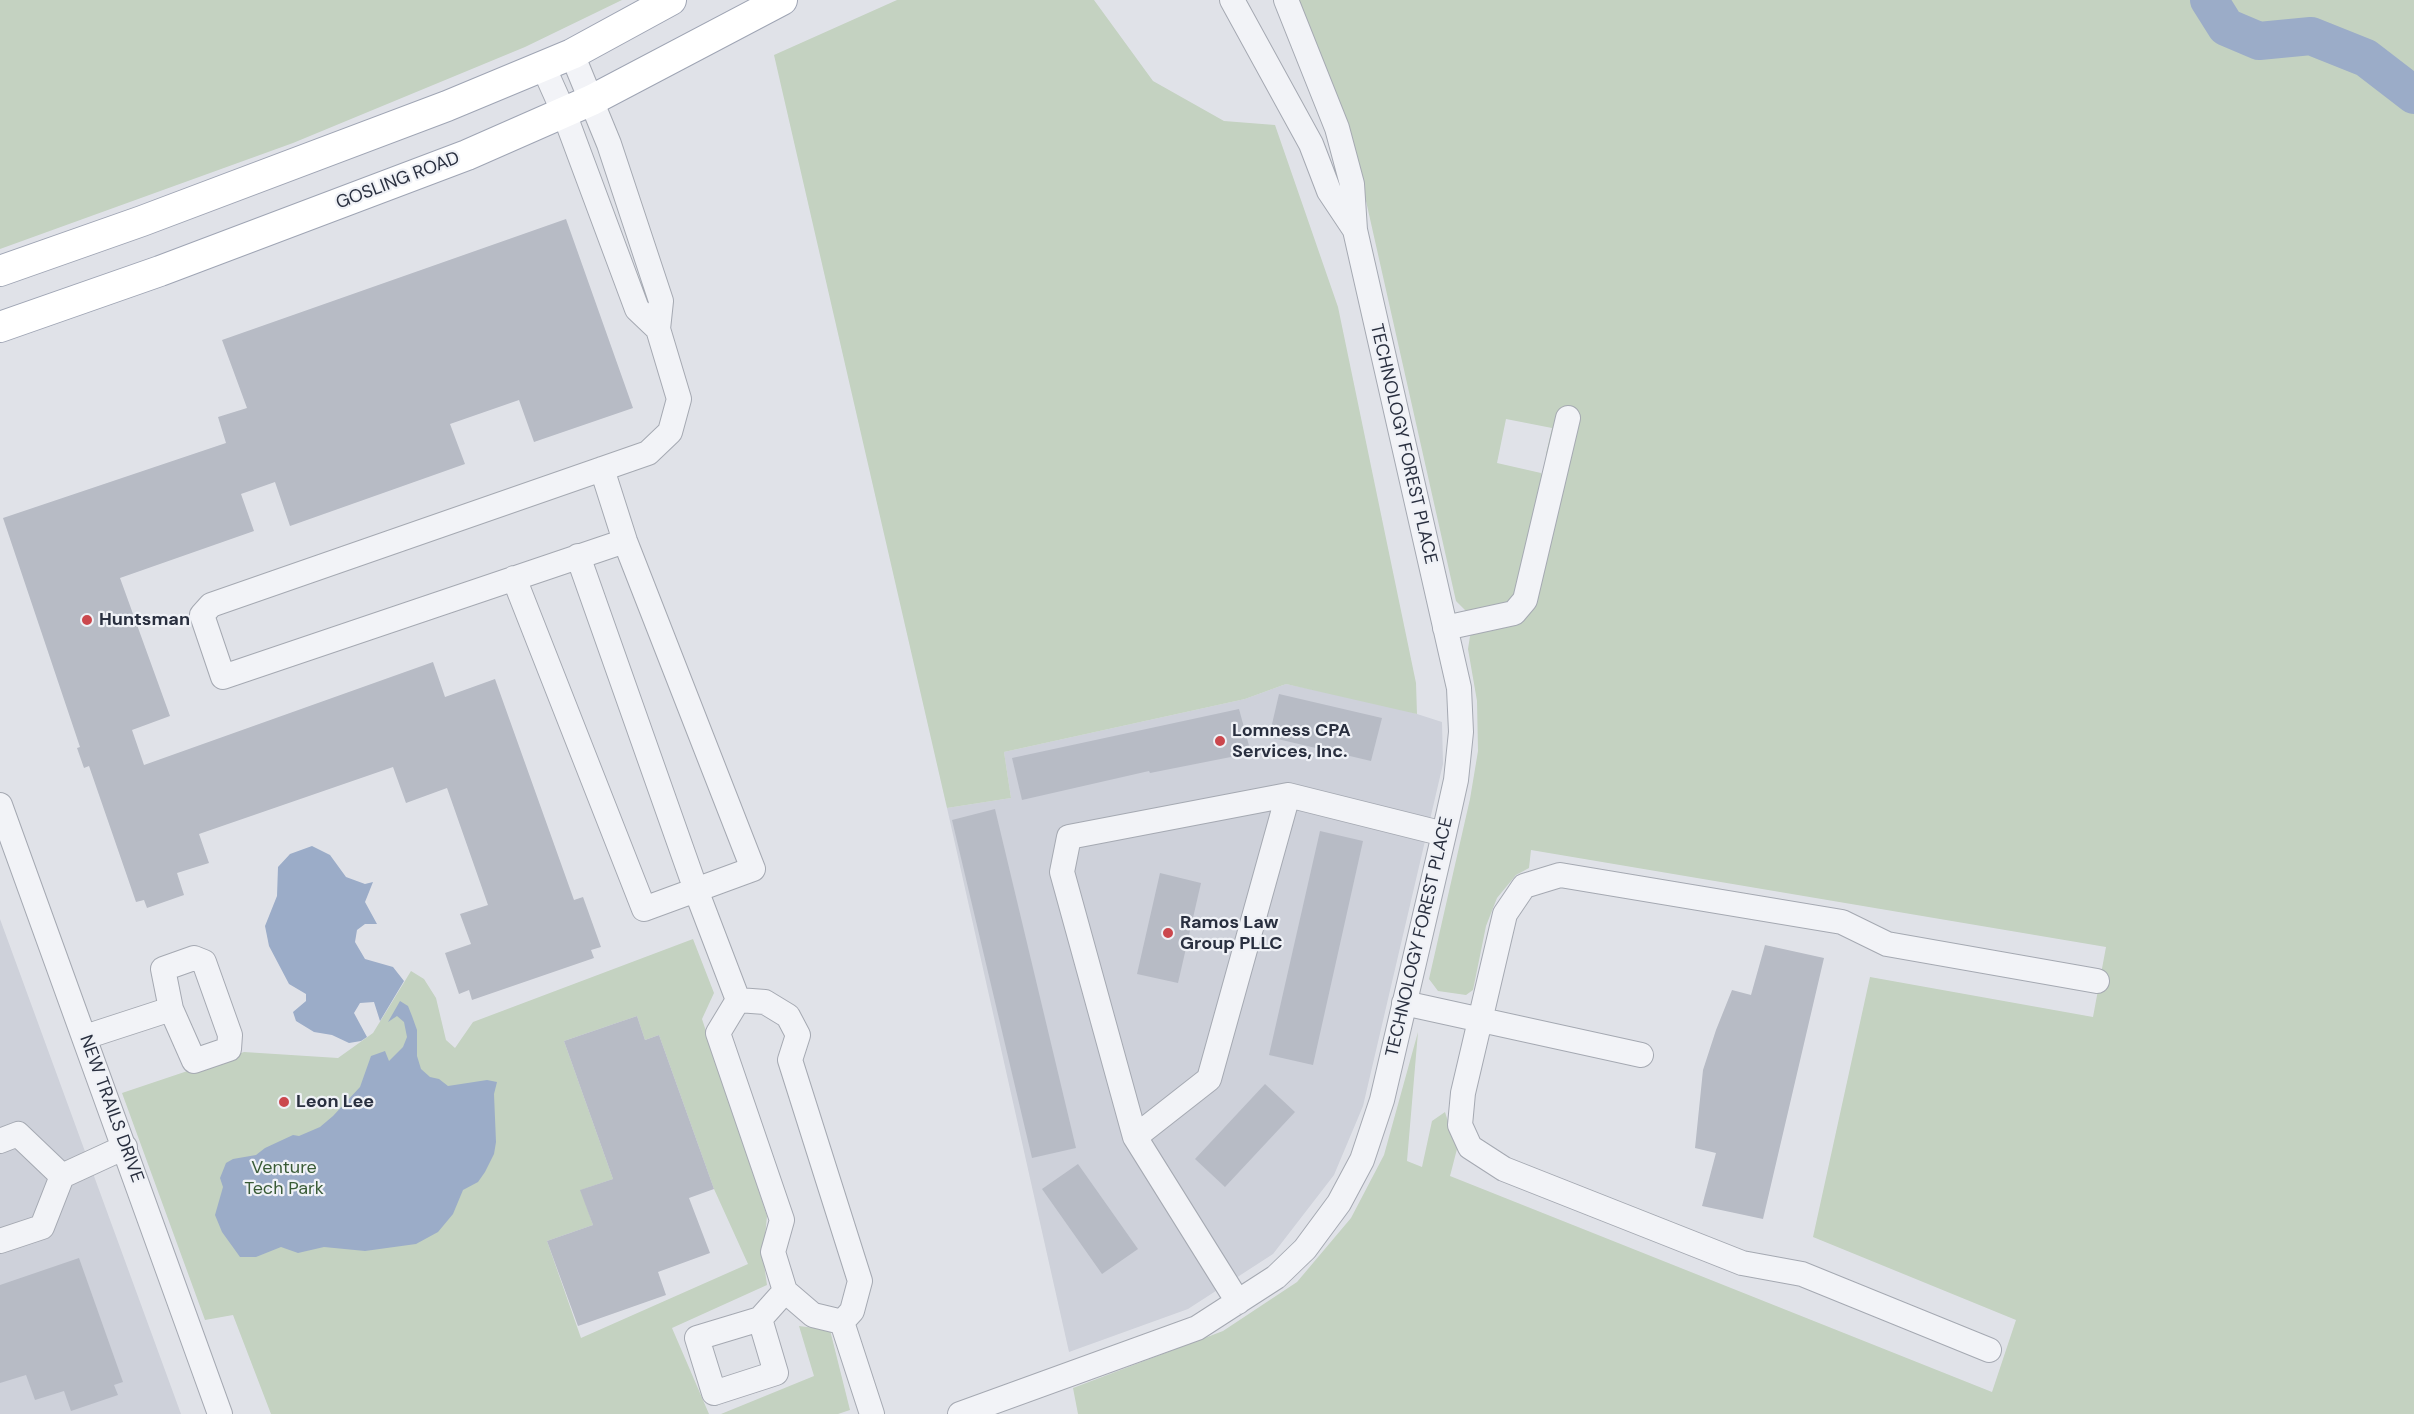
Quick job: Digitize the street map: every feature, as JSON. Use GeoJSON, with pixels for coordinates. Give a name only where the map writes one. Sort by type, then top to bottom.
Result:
{"type":"FeatureCollection","features":[{"type":"Feature","properties":{"kind":"main road"},"geometry":{"type":"LineString","coordinates":[[0,272],[142,222],[447,106],[572,54],[671,0]]}},
{"type":"Feature","properties":{"kind":"main road","name":"GOSLING ROAD"},"geometry":{"type":"LineString","coordinates":[[0,327],[160,271],[467,155],[592,100],[782,0]]}},
{"type":"Feature","properties":{"kind":"street","name":"TECHNOLOGY FOREST PLACE"},"geometry":{"type":"LineString","coordinates":[[1232,0],[1311,144],[1329,191],[1355,230]]}},
{"type":"Feature","properties":{"kind":"street","name":"TECHNOLOGY FOREST PLACE"},"geometry":{"type":"LineString","coordinates":[[960,1414],[1197,1328],[1276,1277],[1305,1249],[1339,1203],[1362,1160],[1382,1100],[1444,834],[1456,780],[1461,732],[1459,688],[1355,230],[1352,184],[1337,128],[1286,0]]}},
{"type":"Feature","properties":{"kind":"street"},"geometry":{"type":"LineString","coordinates":[[572,54],[592,100],[661,301],[658,329],[679,399],[670,432],[648,453],[211,605],[202,615],[223,677],[625,541]]}},
{"type":"Feature","properties":{"kind":"street"},"geometry":{"type":"LineString","coordinates":[[543,66],[564,113],[637,309],[658,329]]}},
{"type":"Feature","properties":{"kind":"street"},"geometry":{"type":"LineString","coordinates":[[1445,628],[1514,613],[1525,600],[1568,418]]}},
{"type":"Feature","properties":{"kind":"street"},"geometry":{"type":"LineString","coordinates":[[514,578],[644,909],[753,869],[625,541],[602,469]]}},
{"type":"Feature","properties":{"kind":"street"},"geometry":{"type":"LineString","coordinates":[[578,556],[696,890],[738,1000]]}},
{"type":"Feature","properties":{"kind":"street"},"geometry":{"type":"LineString","coordinates":[[1238,1302],[1135,1137],[1062,872],[1069,837],[1287,795],[1444,834]]}},
{"type":"Feature","properties":{"kind":"street"},"geometry":{"type":"LineString","coordinates":[[1135,1137],[1209,1079],[1287,795]]}},
{"type":"Feature","properties":{"kind":"street","name":"NEW TRAILS DRIVE"},"geometry":{"type":"LineString","coordinates":[[0,805],[125,1147],[215,1413]]}},
{"type":"Feature","properties":{"kind":"street"},"geometry":{"type":"LineString","coordinates":[[1989,1350],[1802,1274],[1742,1263],[1504,1169],[1470,1147],[1460,1125],[1463,1093],[1505,914],[1524,886],[1560,875],[1842,922],[1887,944],[2097,981]]}},
{"type":"Feature","properties":{"kind":"street"},"geometry":{"type":"LineString","coordinates":[[738,1000],[718,1033],[782,1220],[773,1251],[785,1292],[813,1315],[842,1322]]}},
{"type":"Feature","properties":{"kind":"street"},"geometry":{"type":"LineString","coordinates":[[738,1000],[765,1002],[788,1016],[798,1035],[790,1060],[860,1281],[852,1311],[842,1322]]}},
{"type":"Feature","properties":{"kind":"street"},"geometry":{"type":"LineString","coordinates":[[1404,1002],[1641,1055]]}},
{"type":"Feature","properties":{"kind":"street"},"geometry":{"type":"LineString","coordinates":[[85,1037],[171,1009]]}},
{"type":"Feature","properties":{"kind":"street"},"geometry":{"type":"LineString","coordinates":[[0,1141],[18,1134],[62,1176]]}},
{"type":"Feature","properties":{"kind":"street"},"geometry":{"type":"LineString","coordinates":[[0,1241],[42,1227],[62,1176],[125,1147]]}},
{"type":"Feature","properties":{"kind":"street"},"geometry":{"type":"LineString","coordinates":[[760,1319],[785,1292]]}},
{"type":"Feature","properties":{"kind":"street"},"geometry":{"type":"LineString","coordinates":[[842,1322],[872,1414]]}},
{"type":"Feature","properties":{"kind":"shaded area"},"geometry":{"type":"Polygon","coordinates":[[[1286,684],[1392,706],[1442,722],[1443,764],[1363,1106],[1334,1175],[1273,1254],[1188,1309],[1069,1352],[947,808],[1011,798],[1004,752],[1245,699],[1286,684]]]}},
{"type":"Feature","properties":{"kind":"shaded area"},"geometry":{"type":"Polygon","coordinates":[[[0,919],[181,1414],[0,1414],[0,919]]]}},
{"type":"Feature","properties":{"kind":"green space"},"geometry":{"type":"Polygon","coordinates":[[[0,0],[622,0],[525,47],[293,143],[0,249],[0,0]]]}},
{"type":"Feature","properties":{"kind":"green space"},"geometry":{"type":"Polygon","coordinates":[[[897,0],[1094,0],[1153,81],[1224,121],[1275,125],[1338,307],[1416,683],[1417,714],[1286,684],[1245,699],[1004,752],[1011,798],[947,808],[774,55],[897,0]]]}},
{"type":"Feature","properties":{"kind":"green space"},"geometry":{"type":"Polygon","coordinates":[[[1295,0],[2414,0],[2414,1414],[1078,1414],[1073,1388],[1223,1331],[1297,1282],[1351,1218],[1384,1155],[1418,1032],[1407,1161],[1422,1167],[1432,1121],[1445,1112],[1457,1149],[1450,1176],[1992,1392],[2016,1320],[1813,1237],[1870,977],[2093,1017],[2106,947],[1531,850],[1529,868],[1516,875],[1497,898],[1486,926],[1473,990],[1466,995],[1438,991],[1429,979],[1470,799],[1478,751],[1477,701],[1468,649],[1470,636],[1479,629],[1514,620],[1554,448],[1546,454],[1552,428],[1506,419],[1497,463],[1541,473],[1545,482],[1518,596],[1510,606],[1467,612],[1456,601],[1357,161],[1295,0]]]}},
{"type":"Feature","properties":{"kind":"green space","name":"Venture Tech Park"},"geometry":{"type":"Polygon","coordinates":[[[693,939],[714,993],[702,1019],[767,1216],[763,1257],[767,1285],[672,1328],[709,1414],[271,1414],[233,1315],[205,1320],[122,1093],[244,1052],[338,1058],[373,1033],[411,971],[424,979],[436,998],[446,1040],[455,1048],[473,1022],[693,939]],[[637,1016],[564,1041],[613,1179],[581,1190],[593,1225],[547,1241],[581,1338],[748,1264],[714,1189],[659,1035],[645,1040],[637,1016]]]}},
{"type":"Feature","properties":{"kind":"green space"},"geometry":{"type":"Polygon","coordinates":[[[799,1326],[830,1330],[850,1410],[838,1414],[721,1414],[814,1376],[799,1326]]]}},
{"type":"Feature","properties":{"kind":"water"},"geometry":{"type":"Polygon","coordinates":[[[312,846],[330,855],[346,877],[365,884],[373,882],[365,902],[377,924],[365,924],[357,930],[355,942],[365,959],[393,967],[404,981],[380,1021],[374,1002],[360,1003],[354,1013],[367,1037],[361,1041],[349,1043],[332,1035],[314,1032],[296,1021],[293,1012],[306,1001],[306,994],[289,984],[269,946],[265,926],[277,896],[278,867],[290,854],[312,846]]]}},
{"type":"Feature","properties":{"kind":"water"},"geometry":{"type":"Polygon","coordinates":[[[400,1001],[408,1006],[412,1016],[417,1030],[417,1056],[421,1069],[430,1077],[439,1079],[448,1086],[487,1080],[497,1082],[494,1094],[496,1142],[494,1154],[485,1172],[478,1182],[463,1190],[453,1214],[438,1232],[416,1244],[365,1251],[324,1247],[298,1253],[281,1247],[256,1257],[240,1257],[222,1232],[215,1215],[223,1187],[220,1178],[226,1163],[233,1159],[256,1155],[265,1148],[293,1135],[299,1136],[320,1127],[333,1116],[360,1087],[371,1056],[385,1051],[389,1061],[403,1047],[407,1037],[404,1022],[397,1016],[388,1022],[400,1001]]]}},
{"type":"Feature","properties":{"kind":"building","name":"Huntsman"},"geometry":{"type":"Polygon","coordinates":[[[566,219],[633,408],[534,442],[519,400],[450,424],[465,464],[290,526],[275,482],[241,494],[254,531],[120,578],[170,716],[132,730],[144,765],[433,662],[445,697],[495,679],[574,900],[583,897],[601,947],[591,950],[594,958],[472,1000],[469,990],[459,994],[445,953],[471,944],[460,914],[488,905],[447,788],[406,803],[393,767],[199,834],[209,863],[177,873],[184,895],[147,908],[144,900],[136,902],[89,766],[84,768],[77,748],[80,747],[3,518],[226,443],[218,417],[247,408],[222,340],[566,219]]]}},
{"type":"Feature","properties":{"kind":"building"},"geometry":{"type":"Polygon","coordinates":[[[1279,694],[1382,718],[1371,761],[1269,737],[1279,694]]]}},
{"type":"Feature","properties":{"kind":"building"},"geometry":{"type":"Polygon","coordinates":[[[1239,709],[1251,753],[1150,773],[1149,771],[1022,800],[1012,758],[1239,709]]]}},
{"type":"Feature","properties":{"kind":"building"},"geometry":{"type":"Polygon","coordinates":[[[995,809],[1076,1148],[1032,1158],[952,820],[995,809]]]}},
{"type":"Feature","properties":{"kind":"building"},"geometry":{"type":"Polygon","coordinates":[[[1320,831],[1363,841],[1313,1065],[1269,1055],[1320,831]]]}},
{"type":"Feature","properties":{"kind":"building"},"geometry":{"type":"Polygon","coordinates":[[[1160,873],[1201,883],[1178,983],[1137,974],[1160,873]]]}},
{"type":"Feature","properties":{"kind":"building"},"geometry":{"type":"Polygon","coordinates":[[[1765,945],[1824,958],[1763,1219],[1702,1206],[1716,1153],[1695,1148],[1703,1070],[1716,1030],[1732,990],[1751,995],[1765,945]]]}},
{"type":"Feature","properties":{"kind":"building"},"geometry":{"type":"Polygon","coordinates":[[[637,1016],[645,1040],[659,1035],[714,1189],[689,1198],[710,1253],[658,1272],[666,1295],[578,1326],[547,1241],[593,1225],[580,1190],[613,1179],[564,1041],[637,1016]]]}},
{"type":"Feature","properties":{"kind":"building"},"geometry":{"type":"Polygon","coordinates":[[[1265,1084],[1295,1112],[1225,1187],[1195,1159],[1265,1084]]]}},
{"type":"Feature","properties":{"kind":"building"},"geometry":{"type":"Polygon","coordinates":[[[1078,1164],[1138,1249],[1102,1274],[1042,1189],[1078,1164]]]}},
{"type":"Feature","properties":{"kind":"building"},"geometry":{"type":"Polygon","coordinates":[[[79,1258],[123,1382],[114,1385],[118,1395],[71,1411],[64,1391],[35,1400],[26,1375],[0,1383],[0,1285],[79,1258]]]}},
{"type":"Feature","properties":{"kind":"waterway"},"geometry":{"type":"LineString","coordinates":[[2209,0],[2226,27],[2259,41],[2311,36],[2366,58],[2414,95]]}},
{"type":"Feature","properties":{"kind":"place","name":"Huntsman"},"geometry":{"type":"Point","coordinates":[87,620]}},
{"type":"Feature","properties":{"kind":"place","name":"Lomness CPA Services, Inc."},"geometry":{"type":"Point","coordinates":[1220,741]}},
{"type":"Feature","properties":{"kind":"place","name":"Ramos Law Group PLLC"},"geometry":{"type":"Point","coordinates":[1168,933]}},
{"type":"Feature","properties":{"kind":"place","name":"Leon Lee"},"geometry":{"type":"Point","coordinates":[284,1102]}}]}
